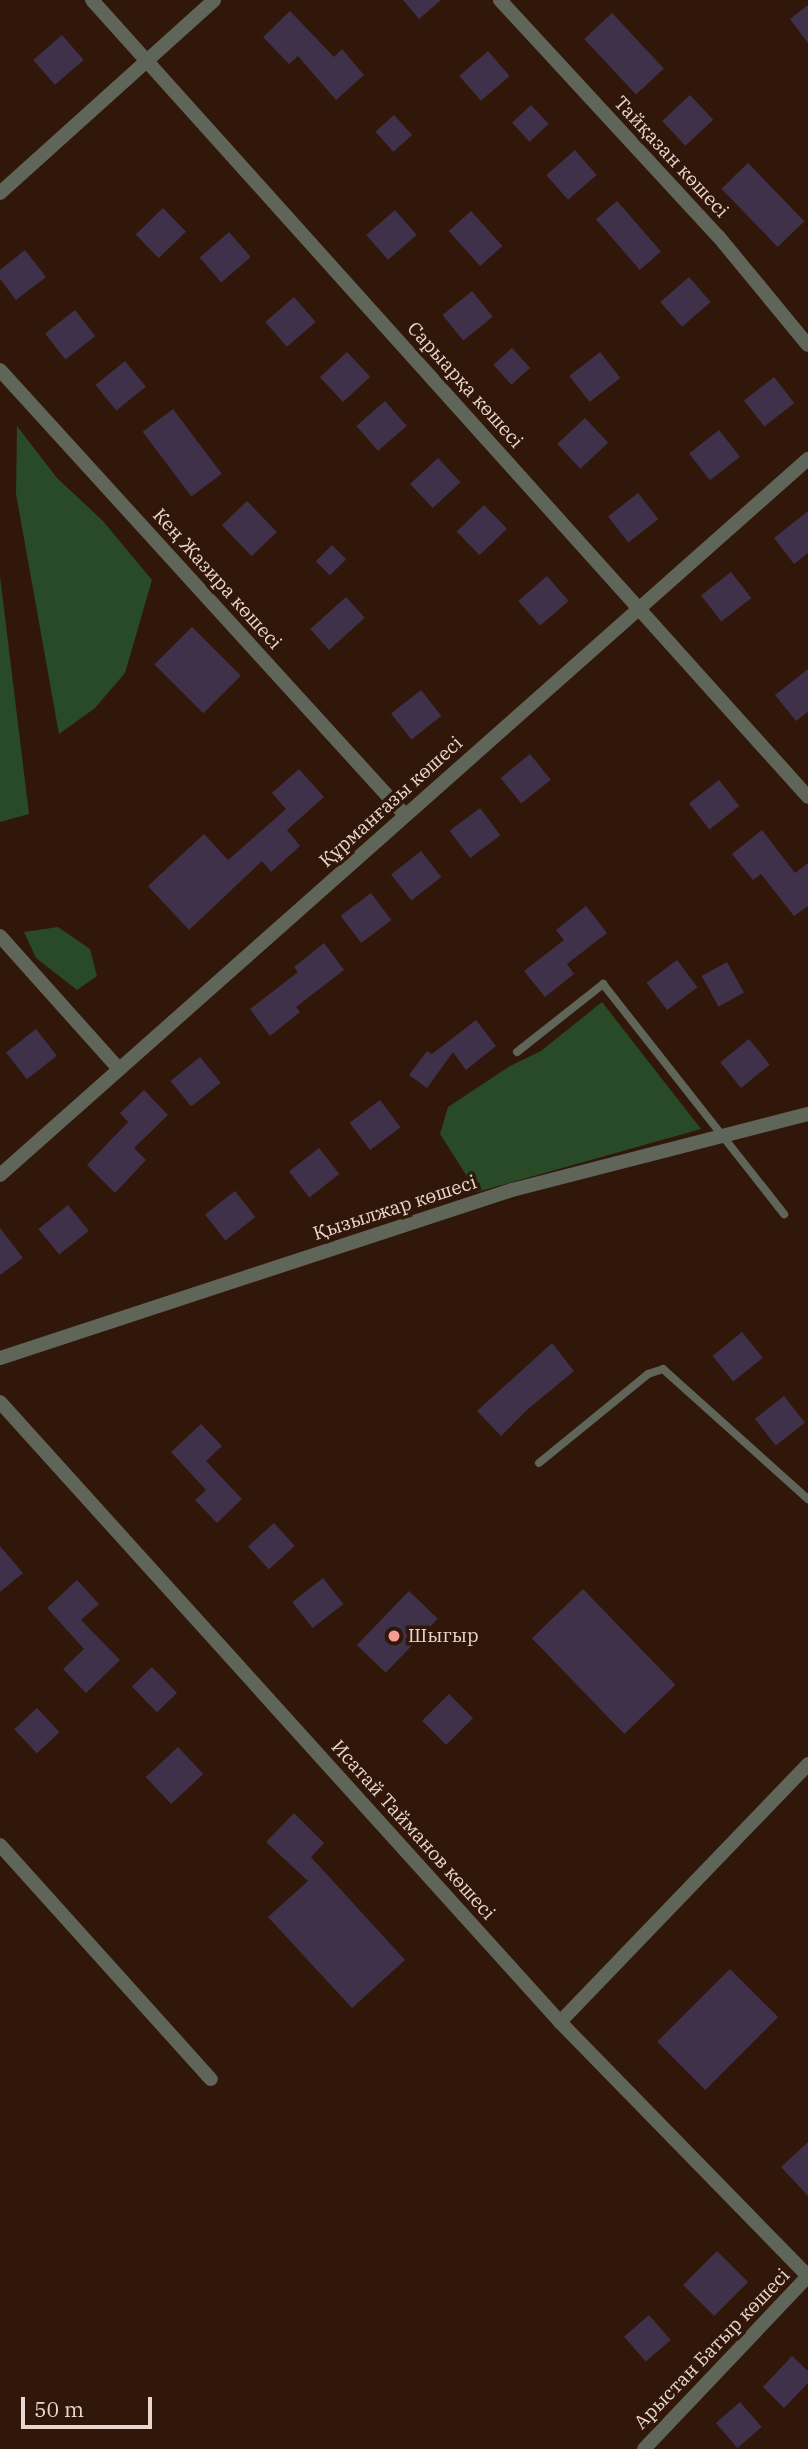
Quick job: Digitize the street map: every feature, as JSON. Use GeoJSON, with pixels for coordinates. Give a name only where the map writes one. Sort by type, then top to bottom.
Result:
{"type":"FeatureCollection","features":[{"type":"Feature","properties":{"kind":"street","name":"Сарыарқа көшесі"},"geometry":{"type":"LineString","coordinates":[[92,0],[808,797]]}},
{"type":"Feature","properties":{"kind":"street"},"geometry":{"type":"LineString","coordinates":[[0,193],[214,0]]}},
{"type":"Feature","properties":{"kind":"street","name":"Тайқазан көшесі"},"geometry":{"type":"LineString","coordinates":[[500,0],[718,236],[808,345]]}},
{"type":"Feature","properties":{"kind":"street","name":"Кең Жазира көшесі"},"geometry":{"type":"LineString","coordinates":[[0,370],[405,815]]}},
{"type":"Feature","properties":{"kind":"street","name":"Құрманғазы көшесі"},"geometry":{"type":"LineString","coordinates":[[0,1175],[808,459]]}},
{"type":"Feature","properties":{"kind":"street"},"geometry":{"type":"LineString","coordinates":[[0,936],[119,1069]]}},
{"type":"Feature","properties":{"kind":"street","name":"Қызылжар көшесі"},"geometry":{"type":"LineString","coordinates":[[0,1358],[512,1190],[724,1138],[808,1114]]}},
{"type":"Feature","properties":{"kind":"street","name":"Исатай Тайманов көшесі"},"geometry":{"type":"LineString","coordinates":[[0,1402],[560,2022],[808,2276]]}},
{"type":"Feature","properties":{"kind":"street"},"geometry":{"type":"LineString","coordinates":[[560,2022],[808,1764]]}},
{"type":"Feature","properties":{"kind":"street"},"geometry":{"type":"LineString","coordinates":[[0,1845],[211,2079]]}},
{"type":"Feature","properties":{"kind":"street","name":"Арыстан Батыр көшесі"},"geometry":{"type":"LineString","coordinates":[[644,2449],[808,2276]]}},
{"type":"Feature","properties":{"kind":"lane"},"geometry":{"type":"LineString","coordinates":[[517,1052],[603,984],[784,1214]]}},
{"type":"Feature","properties":{"kind":"lane"},"geometry":{"type":"LineString","coordinates":[[539,1463],[648,1374],[663,1368],[701,1399],[808,1499]]}},
{"type":"Feature","properties":{"kind":"green space"},"geometry":{"type":"Polygon","coordinates":[[[17,426],[57,478],[103,521],[152,580],[125,673],[95,708],[59,734],[16,494],[17,426]]]}},
{"type":"Feature","properties":{"kind":"green space"},"geometry":{"type":"Polygon","coordinates":[[[0,576],[29,814],[0,822],[0,576]]]}},
{"type":"Feature","properties":{"kind":"green space"},"geometry":{"type":"Polygon","coordinates":[[[58,927],[90,949],[97,976],[77,990],[36,958],[24,932],[58,927]]]}},
{"type":"Feature","properties":{"kind":"green space"},"geometry":{"type":"Polygon","coordinates":[[[602,1002],[701,1129],[477,1192],[440,1134],[448,1107],[510,1066],[541,1051],[602,1002]]]}},
{"type":"Feature","properties":{"kind":"building"},"geometry":{"type":"Polygon","coordinates":[[[403,0],[441,0],[419,19],[403,0]]]}},
{"type":"Feature","properties":{"kind":"building"},"geometry":{"type":"Polygon","coordinates":[[[808,5],[808,43],[790,19],[808,5]]]}},
{"type":"Feature","properties":{"kind":"building"},"geometry":{"type":"Polygon","coordinates":[[[290,11],[334,57],[342,49],[364,75],[336,100],[298,56],[289,64],[263,37],[290,11]]]}},
{"type":"Feature","properties":{"kind":"building"},"geometry":{"type":"Polygon","coordinates":[[[612,13],[664,69],[636,94],[584,39],[612,13]]]}},
{"type":"Feature","properties":{"kind":"building"},"geometry":{"type":"Polygon","coordinates":[[[62,35],[84,60],[55,85],[33,60],[62,35]]]}},
{"type":"Feature","properties":{"kind":"building"},"geometry":{"type":"Polygon","coordinates":[[[488,51],[510,76],[481,101],[459,76],[488,51]]]}},
{"type":"Feature","properties":{"kind":"building"},"geometry":{"type":"Polygon","coordinates":[[[690,95],[713,120],[685,146],[662,121],[690,95]]]}},
{"type":"Feature","properties":{"kind":"building"},"geometry":{"type":"Polygon","coordinates":[[[531,105],[549,124],[530,142],[512,123],[531,105]]]}},
{"type":"Feature","properties":{"kind":"building"},"geometry":{"type":"Polygon","coordinates":[[[394,115],[412,135],[393,152],[375,132],[394,115]]]}},
{"type":"Feature","properties":{"kind":"building"},"geometry":{"type":"Polygon","coordinates":[[[575,150],[597,175],[568,200],[546,175],[575,150]]]}},
{"type":"Feature","properties":{"kind":"building"},"geometry":{"type":"Polygon","coordinates":[[[748,163],[804,221],[778,247],[721,189],[748,163]]]}},
{"type":"Feature","properties":{"kind":"building"},"geometry":{"type":"Polygon","coordinates":[[[617,201],[661,252],[640,270],[596,219],[617,201]]]}},
{"type":"Feature","properties":{"kind":"building"},"geometry":{"type":"Polygon","coordinates":[[[163,208],[186,232],[159,258],[136,234],[163,208]]]}},
{"type":"Feature","properties":{"kind":"building"},"geometry":{"type":"Polygon","coordinates":[[[395,210],[417,235],[388,260],[366,235],[395,210]]]}},
{"type":"Feature","properties":{"kind":"building"},"geometry":{"type":"Polygon","coordinates":[[[471,211],[502,246],[480,266],[449,231],[471,211]]]}},
{"type":"Feature","properties":{"kind":"building"},"geometry":{"type":"Polygon","coordinates":[[[229,232],[251,257],[221,282],[200,258],[229,232]]]}},
{"type":"Feature","properties":{"kind":"building"},"geometry":{"type":"Polygon","coordinates":[[[25,250],[46,277],[16,300],[0,279],[0,270],[25,250]]]}},
{"type":"Feature","properties":{"kind":"building"},"geometry":{"type":"Polygon","coordinates":[[[689,277],[711,302],[682,327],[660,302],[689,277]]]}},
{"type":"Feature","properties":{"kind":"building"},"geometry":{"type":"Polygon","coordinates":[[[472,291],[493,317],[463,341],[442,315],[472,291]]]}},
{"type":"Feature","properties":{"kind":"building"},"geometry":{"type":"Polygon","coordinates":[[[294,297],[316,322],[287,347],[265,322],[294,297]]]}},
{"type":"Feature","properties":{"kind":"building"},"geometry":{"type":"Polygon","coordinates":[[[75,310],[95,336],[65,359],[45,333],[75,310]]]}},
{"type":"Feature","properties":{"kind":"building"},"geometry":{"type":"Polygon","coordinates":[[[512,348],[530,368],[511,385],[493,365],[512,348]]]}},
{"type":"Feature","properties":{"kind":"building"},"geometry":{"type":"Polygon","coordinates":[[[347,352],[370,377],[343,402],[320,377],[347,352]]]}},
{"type":"Feature","properties":{"kind":"building"},"geometry":{"type":"Polygon","coordinates":[[[600,352],[620,378],[590,402],[569,376],[600,352]]]}},
{"type":"Feature","properties":{"kind":"building"},"geometry":{"type":"Polygon","coordinates":[[[125,361],[146,387],[116,411],[95,385],[125,361]]]}},
{"type":"Feature","properties":{"kind":"building"},"geometry":{"type":"Polygon","coordinates":[[[774,377],[794,403],[764,426],[744,400],[774,377]]]}},
{"type":"Feature","properties":{"kind":"building"},"geometry":{"type":"Polygon","coordinates":[[[385,401],[407,426],[378,451],[356,426],[385,401]]]}},
{"type":"Feature","properties":{"kind":"building"},"geometry":{"type":"Polygon","coordinates":[[[173,409],[222,474],[191,497],[143,432],[173,409]]]}},
{"type":"Feature","properties":{"kind":"building"},"geometry":{"type":"Polygon","coordinates":[[[585,418],[608,443],[580,469],[557,444],[585,418]]]}},
{"type":"Feature","properties":{"kind":"building"},"geometry":{"type":"Polygon","coordinates":[[[719,430],[740,457],[710,480],[689,453],[719,430]]]}},
{"type":"Feature","properties":{"kind":"building"},"geometry":{"type":"Polygon","coordinates":[[[438,458],[461,482],[433,508],[410,484],[438,458]]]}},
{"type":"Feature","properties":{"kind":"building"},"geometry":{"type":"Polygon","coordinates":[[[638,493],[658,519],[628,542],[608,516],[638,493]]]}},
{"type":"Feature","properties":{"kind":"building"},"geometry":{"type":"Polygon","coordinates":[[[247,501],[277,532],[252,556],[222,525],[247,501]]]}},
{"type":"Feature","properties":{"kind":"building"},"geometry":{"type":"Polygon","coordinates":[[[484,505],[507,529],[480,555],[457,531],[484,505]]]}},
{"type":"Feature","properties":{"kind":"building"},"geometry":{"type":"Polygon","coordinates":[[[808,511],[808,553],[794,564],[774,538],[808,511]]]}},
{"type":"Feature","properties":{"kind":"building"},"geometry":{"type":"Polygon","coordinates":[[[332,545],[346,559],[330,575],[316,561],[332,545]]]}},
{"type":"Feature","properties":{"kind":"building"},"geometry":{"type":"Polygon","coordinates":[[[731,572],[751,598],[721,621],[701,595],[731,572]]]}},
{"type":"Feature","properties":{"kind":"building"},"geometry":{"type":"Polygon","coordinates":[[[547,576],[569,601],[540,626],[518,601],[547,576]]]}},
{"type":"Feature","properties":{"kind":"building"},"geometry":{"type":"Polygon","coordinates":[[[346,597],[365,618],[329,650],[310,629],[346,597]]]}},
{"type":"Feature","properties":{"kind":"building"},"geometry":{"type":"Polygon","coordinates":[[[192,627],[241,676],[203,713],[155,664],[192,627]]]}},
{"type":"Feature","properties":{"kind":"building"},"geometry":{"type":"Polygon","coordinates":[[[808,669],[808,712],[796,721],[775,695],[808,669]]]}},
{"type":"Feature","properties":{"kind":"building"},"geometry":{"type":"Polygon","coordinates":[[[421,690],[441,716],[411,739],[391,713],[421,690]]]}},
{"type":"Feature","properties":{"kind":"building"},"geometry":{"type":"Polygon","coordinates":[[[530,754],[551,780],[521,804],[500,778],[530,754]]]}},
{"type":"Feature","properties":{"kind":"building"},"geometry":{"type":"Polygon","coordinates":[[[299,769],[324,797],[287,830],[300,846],[271,872],[262,861],[189,930],[148,886],[204,834],[228,860],[286,809],[272,793],[299,769]]]}},
{"type":"Feature","properties":{"kind":"building"},"geometry":{"type":"Polygon","coordinates":[[[719,780],[739,806],[709,829],[689,803],[719,780]]]}},
{"type":"Feature","properties":{"kind":"building"},"geometry":{"type":"Polygon","coordinates":[[[480,808],[500,835],[470,858],[450,831],[480,808]]]}},
{"type":"Feature","properties":{"kind":"building"},"geometry":{"type":"Polygon","coordinates":[[[762,830],[795,873],[808,863],[808,906],[794,916],[761,874],[753,880],[732,854],[762,830]]]}},
{"type":"Feature","properties":{"kind":"building"},"geometry":{"type":"Polygon","coordinates":[[[421,851],[441,877],[411,900],[391,874],[421,851]]]}},
{"type":"Feature","properties":{"kind":"building"},"geometry":{"type":"Polygon","coordinates":[[[371,893],[391,920],[361,943],[341,916],[371,893]]]}},
{"type":"Feature","properties":{"kind":"building"},"geometry":{"type":"Polygon","coordinates":[[[586,906],[607,933],[567,964],[574,974],[545,997],[524,971],[564,940],[556,930],[586,906]]]}},
{"type":"Feature","properties":{"kind":"building"},"geometry":{"type":"Polygon","coordinates":[[[324,943],[344,970],[296,1007],[300,1012],[270,1036],[250,1009],[298,972],[294,967],[324,943]]]}},
{"type":"Feature","properties":{"kind":"building"},"geometry":{"type":"Polygon","coordinates":[[[677,960],[697,987],[667,1010],[647,983],[677,960]]]}},
{"type":"Feature","properties":{"kind":"building"},"geometry":{"type":"Polygon","coordinates":[[[727,962],[744,993],[719,1007],[702,976],[727,962]]]}},
{"type":"Feature","properties":{"kind":"building"},"geometry":{"type":"Polygon","coordinates":[[[476,1020],[496,1046],[466,1070],[453,1052],[427,1088],[409,1075],[427,1051],[432,1054],[476,1020]]]}},
{"type":"Feature","properties":{"kind":"building"},"geometry":{"type":"Polygon","coordinates":[[[36,1029],[57,1056],[27,1079],[6,1052],[36,1029]]]}},
{"type":"Feature","properties":{"kind":"building"},"geometry":{"type":"Polygon","coordinates":[[[749,1039],[770,1065],[741,1088],[720,1062],[749,1039]]]}},
{"type":"Feature","properties":{"kind":"building"},"geometry":{"type":"Polygon","coordinates":[[[200,1057],[221,1083],[191,1107],[170,1081],[200,1057]]]}},
{"type":"Feature","properties":{"kind":"building"},"geometry":{"type":"Polygon","coordinates":[[[144,1090],[168,1115],[134,1148],[146,1160],[115,1193],[87,1165],[128,1122],[120,1113],[144,1090]]]}},
{"type":"Feature","properties":{"kind":"building"},"geometry":{"type":"Polygon","coordinates":[[[380,1100],[400,1127],[370,1150],[350,1123],[380,1100]]]}},
{"type":"Feature","properties":{"kind":"building"},"geometry":{"type":"Polygon","coordinates":[[[319,1148],[339,1174],[309,1197],[289,1171],[319,1148]]]}},
{"type":"Feature","properties":{"kind":"building"},"geometry":{"type":"Polygon","coordinates":[[[235,1191],[255,1217],[225,1240],[205,1214],[235,1191]]]}},
{"type":"Feature","properties":{"kind":"building"},"geometry":{"type":"Polygon","coordinates":[[[68,1205],[89,1231],[59,1255],[38,1229],[68,1205]]]}},
{"type":"Feature","properties":{"kind":"building"},"geometry":{"type":"Polygon","coordinates":[[[0,1228],[23,1258],[0,1275],[0,1228]]]}},
{"type":"Feature","properties":{"kind":"building"},"geometry":{"type":"Polygon","coordinates":[[[742,1332],[763,1358],[733,1382],[712,1356],[742,1332]]]}},
{"type":"Feature","properties":{"kind":"building"},"geometry":{"type":"Polygon","coordinates":[[[552,1343],[574,1371],[528,1409],[501,1436],[477,1411],[552,1343]]]}},
{"type":"Feature","properties":{"kind":"building"},"geometry":{"type":"Polygon","coordinates":[[[784,1396],[805,1423],[776,1446],[755,1419],[784,1396]]]}},
{"type":"Feature","properties":{"kind":"building"},"geometry":{"type":"Polygon","coordinates":[[[201,1424],[222,1446],[206,1461],[242,1499],[217,1523],[195,1500],[206,1490],[171,1452],[201,1424]]]}},
{"type":"Feature","properties":{"kind":"building"},"geometry":{"type":"Polygon","coordinates":[[[274,1523],[295,1546],[269,1569],[248,1546],[274,1523]]]}},
{"type":"Feature","properties":{"kind":"building"},"geometry":{"type":"Polygon","coordinates":[[[0,1546],[23,1573],[0,1592],[0,1546]]]}},
{"type":"Feature","properties":{"kind":"building"},"geometry":{"type":"Polygon","coordinates":[[[323,1578],[343,1604],[313,1628],[292,1602],[323,1578]]]}},
{"type":"Feature","properties":{"kind":"building"},"geometry":{"type":"Polygon","coordinates":[[[77,1580],[99,1604],[81,1620],[120,1660],[86,1693],[63,1669],[84,1649],[47,1608],[77,1580]]]}},
{"type":"Feature","properties":{"kind":"building"},"geometry":{"type":"Polygon","coordinates":[[[583,1589],[675,1685],[624,1734],[532,1638],[583,1589]]]}},
{"type":"Feature","properties":{"kind":"building"},"geometry":{"type":"Polygon","coordinates":[[[409,1591],[438,1619],[386,1673],[357,1645],[409,1591]]]}},
{"type":"Feature","properties":{"kind":"building"},"geometry":{"type":"Polygon","coordinates":[[[152,1667],[177,1693],[157,1712],[132,1686],[152,1667]]]}},
{"type":"Feature","properties":{"kind":"building"},"geometry":{"type":"Polygon","coordinates":[[[449,1694],[473,1718],[446,1745],[422,1721],[449,1694]]]}},
{"type":"Feature","properties":{"kind":"building"},"geometry":{"type":"Polygon","coordinates":[[[37,1708],[60,1732],[37,1753],[14,1729],[37,1708]]]}},
{"type":"Feature","properties":{"kind":"building"},"geometry":{"type":"Polygon","coordinates":[[[178,1747],[203,1774],[171,1804],[146,1777],[178,1747]]]}},
{"type":"Feature","properties":{"kind":"building"},"geometry":{"type":"Polygon","coordinates":[[[294,1813],[324,1843],[311,1857],[405,1960],[352,2008],[268,1917],[308,1881],[266,1842],[294,1813]]]}},
{"type":"Feature","properties":{"kind":"building"},"geometry":{"type":"Polygon","coordinates":[[[730,1969],[778,2017],[705,2090],[657,2042],[730,1969]]]}},
{"type":"Feature","properties":{"kind":"building"},"geometry":{"type":"Polygon","coordinates":[[[808,2142],[808,2196],[781,2167],[808,2142]]]}},
{"type":"Feature","properties":{"kind":"building"},"geometry":{"type":"Polygon","coordinates":[[[717,2251],[748,2282],[714,2316],[683,2285],[717,2251]]]}},
{"type":"Feature","properties":{"kind":"building"},"geometry":{"type":"Polygon","coordinates":[[[649,2315],[671,2340],[646,2362],[624,2337],[649,2315]]]}},
{"type":"Feature","properties":{"kind":"building"},"geometry":{"type":"Polygon","coordinates":[[[792,2356],[808,2371],[808,2383],[784,2408],[763,2387],[792,2356]]]}},
{"type":"Feature","properties":{"kind":"building"},"geometry":{"type":"Polygon","coordinates":[[[740,2402],[762,2427],[737,2448],[716,2423],[740,2402]]]}},
{"type":"Feature","properties":{"kind":"place","name":"Шыгыр"},"geometry":{"type":"Point","coordinates":[394,1636]}}]}
